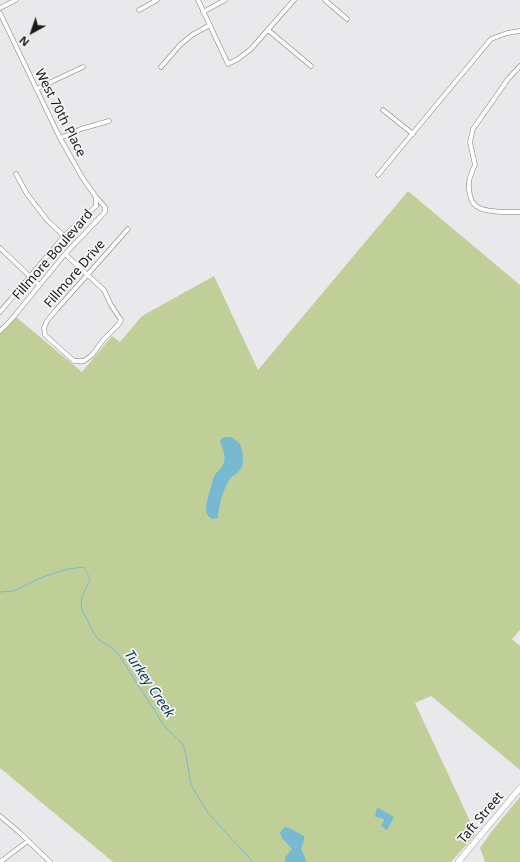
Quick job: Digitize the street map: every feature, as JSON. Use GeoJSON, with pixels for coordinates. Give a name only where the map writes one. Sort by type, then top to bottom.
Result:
{"type":"FeatureCollection","features":[{"type":"Feature","properties":{"kind":"main road","name":"Taft Street"},"geometry":{"type":"LineString","coordinates":[[458,862],[520,788]]}},
{"type":"Feature","properties":{"kind":"street"},"geometry":{"type":"LineString","coordinates":[[0,8],[16,0]]}},
{"type":"Feature","properties":{"kind":"street"},"geometry":{"type":"LineString","coordinates":[[139,10],[157,0]]}},
{"type":"Feature","properties":{"kind":"street"},"geometry":{"type":"LineString","coordinates":[[198,0],[228,64],[238,59],[251,49],[294,0]]}},
{"type":"Feature","properties":{"kind":"street"},"geometry":{"type":"LineString","coordinates":[[203,12],[225,0]]}},
{"type":"Feature","properties":{"kind":"street"},"geometry":{"type":"LineString","coordinates":[[325,0],[347,19]]}},
{"type":"Feature","properties":{"kind":"street","name":"West 70th Place"},"geometry":{"type":"LineString","coordinates":[[0,13],[60,138],[82,177],[96,197]]}},
{"type":"Feature","properties":{"kind":"street"},"geometry":{"type":"LineString","coordinates":[[161,67],[180,44],[210,25]]}},
{"type":"Feature","properties":{"kind":"street"},"geometry":{"type":"LineString","coordinates":[[268,30],[311,66]]}},
{"type":"Feature","properties":{"kind":"street"},"geometry":{"type":"LineString","coordinates":[[378,175],[491,39],[507,33],[520,31]]}},
{"type":"Feature","properties":{"kind":"street"},"geometry":{"type":"LineString","coordinates":[[520,66],[508,79],[473,129],[470,142],[475,165],[468,182],[472,200],[477,207],[489,211],[520,212]]}},
{"type":"Feature","properties":{"kind":"street"},"geometry":{"type":"LineString","coordinates":[[36,89],[83,67]]}},
{"type":"Feature","properties":{"kind":"street"},"geometry":{"type":"LineString","coordinates":[[383,110],[412,134]]}},
{"type":"Feature","properties":{"kind":"street"},"geometry":{"type":"LineString","coordinates":[[60,138],[80,129],[109,121]]}},
{"type":"Feature","properties":{"kind":"street"},"geometry":{"type":"LineString","coordinates":[[16,174],[27,194],[47,220],[64,236]]}},
{"type":"Feature","properties":{"kind":"street","name":"Fillmore Boulevard"},"geometry":{"type":"LineString","coordinates":[[0,312],[64,236],[96,206],[96,197]]}},
{"type":"Feature","properties":{"kind":"street","name":"Fillmore Boulevard"},"geometry":{"type":"LineString","coordinates":[[0,331],[11,320],[65,254],[105,212],[105,207],[96,197]]}},
{"type":"Feature","properties":{"kind":"street","name":"Fillmore Drive"},"geometry":{"type":"LineString","coordinates":[[88,274],[104,290],[121,320],[92,355],[84,361],[74,361],[45,335],[44,328],[47,322],[88,274],[128,229]]}},
{"type":"Feature","properties":{"kind":"street"},"geometry":{"type":"LineString","coordinates":[[0,248],[39,285]]}},
{"type":"Feature","properties":{"kind":"street"},"geometry":{"type":"LineString","coordinates":[[65,254],[88,274]]}},
{"type":"Feature","properties":{"kind":"street"},"geometry":{"type":"LineString","coordinates":[[0,816],[50,862]]}},
{"type":"Feature","properties":{"kind":"street"},"geometry":{"type":"LineString","coordinates":[[0,862],[28,841]]}},
{"type":"Feature","properties":{"kind":"green space"},"geometry":{"type":"Polygon","coordinates":[[[408,191],[520,285],[520,630],[512,639],[520,646],[520,770],[431,696],[415,703],[476,834],[451,862],[113,862],[0,768],[0,334],[16,317],[82,372],[112,336],[120,342],[142,316],[214,276],[258,370],[408,191]]]}},
{"type":"Feature","properties":{"kind":"green space"},"geometry":{"type":"Polygon","coordinates":[[[520,797],[520,862],[485,862],[480,848],[520,797]]]}},
{"type":"Feature","properties":{"kind":"water"},"geometry":{"type":"Polygon","coordinates":[[[225,437],[232,437],[240,444],[243,464],[240,470],[230,479],[226,486],[221,499],[218,518],[212,519],[207,513],[206,506],[213,478],[223,464],[224,454],[220,441],[225,437]]]}},
{"type":"Feature","properties":{"kind":"water"},"geometry":{"type":"Polygon","coordinates":[[[377,807],[394,817],[387,830],[381,826],[384,820],[382,818],[375,817],[377,807]]]}},
{"type":"Feature","properties":{"kind":"water"},"geometry":{"type":"Polygon","coordinates":[[[285,827],[304,836],[301,849],[306,860],[305,862],[285,862],[285,857],[292,849],[282,838],[280,833],[285,827]]]}},
{"type":"Feature","properties":{"kind":"waterway","name":"Turkey Creek"},"geometry":{"type":"LineString","coordinates":[[0,592],[13,591],[43,577],[68,569],[84,567],[90,579],[82,597],[82,610],[95,635],[99,640],[112,648],[119,655],[165,727],[182,743],[185,750],[191,785],[208,813],[253,862]]}}]}
